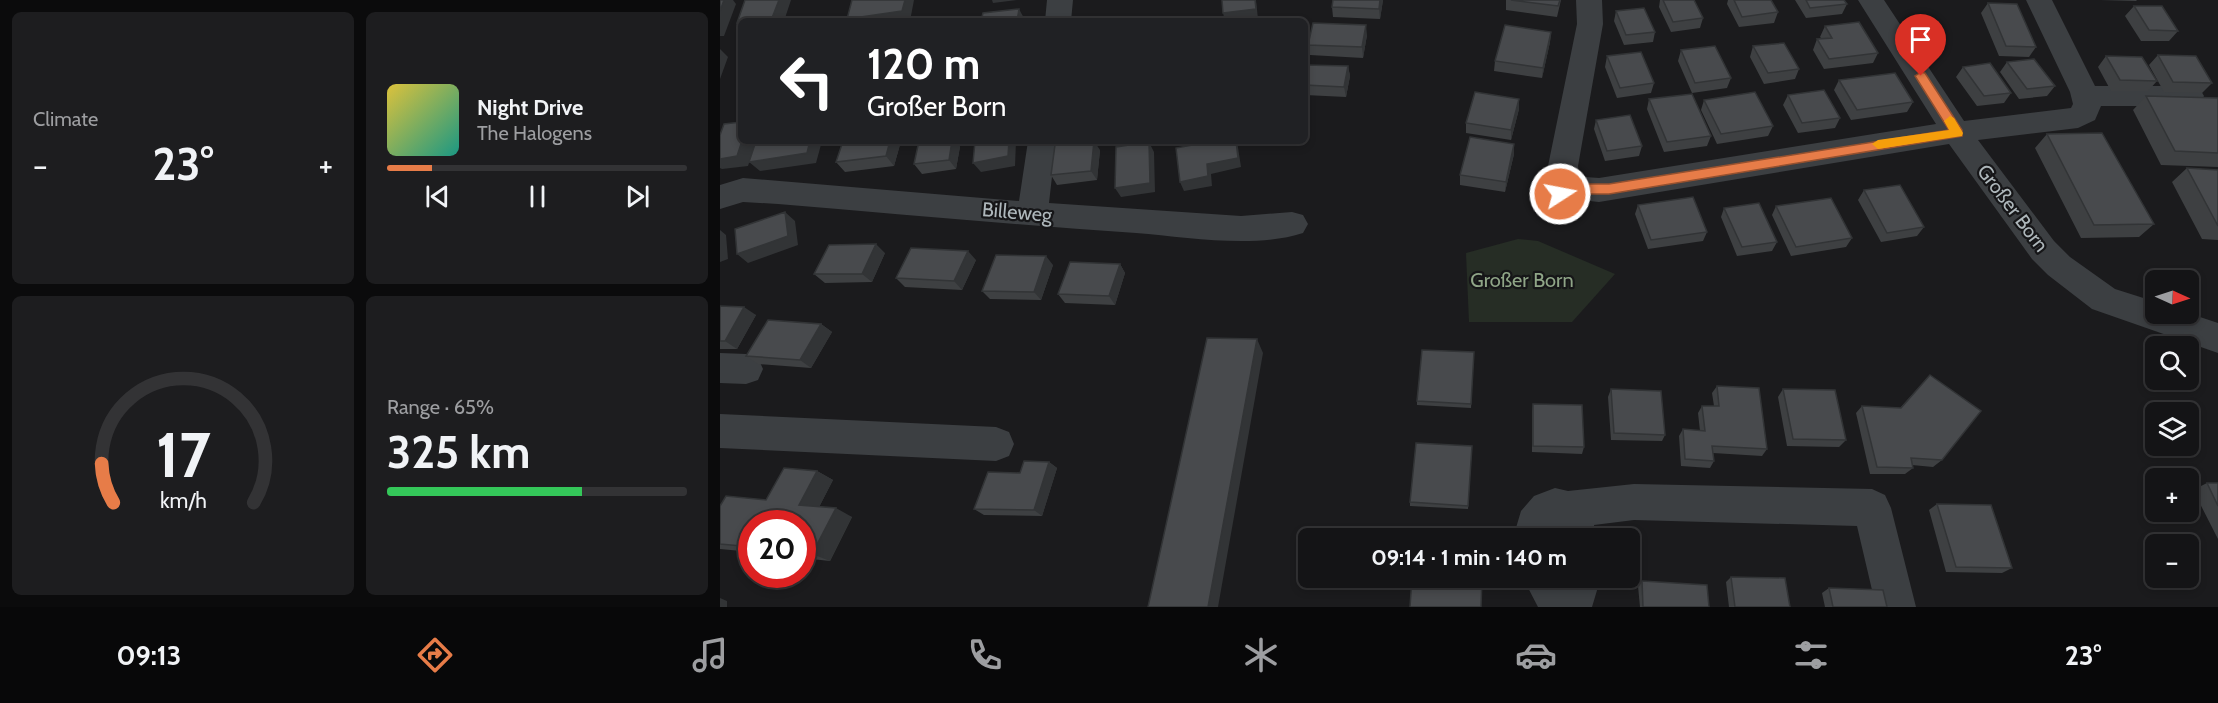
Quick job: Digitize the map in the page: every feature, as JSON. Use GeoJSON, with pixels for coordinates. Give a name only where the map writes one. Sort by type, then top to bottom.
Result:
{"type":"FeatureCollection","features":[{"type":"Feature","properties":{"kind":"street"},"geometry":{"type":"LineString","coordinates":[[1058,18],[1060,0]]}},
{"type":"Feature","properties":{"kind":"street"},"geometry":{"type":"LineString","coordinates":[[1589,0],[1590,24],[1563,166],[1566,189],[1609,189],[1957,133],[2078,118],[2085,113],[2087,104],[2085,96],[2039,0]]}},
{"type":"Feature","properties":{"kind":"street","name":"Großer Born"},"geometry":{"type":"LineString","coordinates":[[1871,0],[1957,133],[2043,250],[2093,293],[2124,308],[2218,338]]}},
{"type":"Feature","properties":{"kind":"street"},"geometry":{"type":"LineString","coordinates":[[2085,96],[2190,96]]}},
{"type":"Feature","properties":{"kind":"street"},"geometry":{"type":"LineString","coordinates":[[1032,214],[1042,144]]}},
{"type":"Feature","properties":{"kind":"street","name":"Billeweg"},"geometry":{"type":"LineString","coordinates":[[728,192],[1241,228],[1292,224]]}},
{"type":"Feature","properties":{"kind":"street"},"geometry":{"type":"LineString","coordinates":[[720,431],[996,444]]}},
{"type":"Feature","properties":{"kind":"street"},"geometry":{"type":"LineString","coordinates":[[1534,528],[1546,509],[1561,506],[1572,524],[1634,502],[1872,508],[1896,607]]}},
{"type":"Feature","properties":{"kind":"street"},"geometry":{"type":"LineString","coordinates":[[1550,588],[1562,607]]}},
{"type":"Feature","properties":{"kind":"street"},"geometry":{"type":"LineString","coordinates":[[1572,607],[1578,588]]}},
{"type":"Feature","properties":{"kind":"green space","name":"Großer Born"},"geometry":{"type":"Polygon","coordinates":[[[1518,239],[1538,241],[1615,274],[1572,322],[1469,322],[1466,253],[1518,239]]]}},
{"type":"Feature","properties":{"kind":"building"},"geometry":{"type":"Polygon","coordinates":[[[745,0],[779,0],[772,18],[739,18],[745,0]]]}},
{"type":"Feature","properties":{"kind":"building"},"geometry":{"type":"Polygon","coordinates":[[[852,0],[905,0],[902,11],[847,18],[852,0]]]}},
{"type":"Feature","properties":{"kind":"building"},"geometry":{"type":"Polygon","coordinates":[[[1222,0],[1255,0],[1256,9],[1223,13],[1222,0]]]}},
{"type":"Feature","properties":{"kind":"building"},"geometry":{"type":"Polygon","coordinates":[[[1333,0],[1380,0],[1379,9],[1332,7],[1333,0]]]}},
{"type":"Feature","properties":{"kind":"building"},"geometry":{"type":"Polygon","coordinates":[[[1511,0],[1560,0],[1558,6],[1511,0]]]}},
{"type":"Feature","properties":{"kind":"building"},"geometry":{"type":"Polygon","coordinates":[[[1663,0],[1694,0],[1703,18],[1673,22],[1663,0]]]}},
{"type":"Feature","properties":{"kind":"building"},"geometry":{"type":"Polygon","coordinates":[[[1734,0],[1771,0],[1778,12],[1742,17],[1734,0]]]}},
{"type":"Feature","properties":{"kind":"building"},"geometry":{"type":"Polygon","coordinates":[[[1806,0],[1844,0],[1847,4],[1810,8],[1806,0]]]}},
{"type":"Feature","properties":{"kind":"building"},"geometry":{"type":"Polygon","coordinates":[[[1988,3],[2017,4],[2036,47],[2006,46],[1988,3]]]}},
{"type":"Feature","properties":{"kind":"building"},"geometry":{"type":"Polygon","coordinates":[[[2134,6],[2162,6],[2178,31],[2149,30],[2134,6]]]}},
{"type":"Feature","properties":{"kind":"building"},"geometry":{"type":"Polygon","coordinates":[[[1644,8],[1655,32],[1626,35],[1616,11],[1644,8]]]}},
{"type":"Feature","properties":{"kind":"building"},"geometry":{"type":"Polygon","coordinates":[[[1019,9],[1018,18],[982,18],[983,13],[1019,9]]]}},
{"type":"Feature","properties":{"kind":"building"},"geometry":{"type":"Polygon","coordinates":[[[1859,22],[1878,53],[1829,59],[1817,39],[1832,38],[1825,26],[1859,22]]]}},
{"type":"Feature","properties":{"kind":"building"},"geometry":{"type":"Polygon","coordinates":[[[1313,23],[1366,25],[1362,47],[1308,45],[1313,23]]]}},
{"type":"Feature","properties":{"kind":"building"},"geometry":{"type":"Polygon","coordinates":[[[1505,25],[1551,32],[1543,68],[1495,61],[1505,25]]]}},
{"type":"Feature","properties":{"kind":"building"},"geometry":{"type":"Polygon","coordinates":[[[1784,43],[1799,69],[1768,73],[1753,46],[1784,43]]]}},
{"type":"Feature","properties":{"kind":"building"},"geometry":{"type":"Polygon","coordinates":[[[1715,46],[1731,78],[1695,83],[1681,50],[1715,46]]]}},
{"type":"Feature","properties":{"kind":"building"},"geometry":{"type":"Polygon","coordinates":[[[1641,52],[1654,83],[1620,88],[1607,56],[1641,52]]]}},
{"type":"Feature","properties":{"kind":"building"},"geometry":{"type":"Polygon","coordinates":[[[2158,55],[2196,56],[2212,83],[2173,82],[2158,55]]]}},
{"type":"Feature","properties":{"kind":"building"},"geometry":{"type":"Polygon","coordinates":[[[2106,56],[2142,57],[2157,81],[2120,80],[2106,56]]]}},
{"type":"Feature","properties":{"kind":"building"},"geometry":{"type":"Polygon","coordinates":[[[2034,59],[2055,86],[2027,89],[2007,62],[2034,59]]]}},
{"type":"Feature","properties":{"kind":"building"},"geometry":{"type":"Polygon","coordinates":[[[1990,63],[2011,93],[1984,96],[1963,67],[1990,63]]]}},
{"type":"Feature","properties":{"kind":"building"},"geometry":{"type":"Polygon","coordinates":[[[1308,65],[1348,66],[1344,87],[1308,85],[1308,65]]]}},
{"type":"Feature","properties":{"kind":"building"},"geometry":{"type":"Polygon","coordinates":[[[1895,73],[1913,102],[1857,110],[1839,80],[1895,73]]]}},
{"type":"Feature","properties":{"kind":"building"},"geometry":{"type":"Polygon","coordinates":[[[1824,90],[1840,118],[1802,123],[1788,95],[1824,90]]]}},
{"type":"Feature","properties":{"kind":"building"},"geometry":{"type":"Polygon","coordinates":[[[1475,92],[1519,99],[1511,130],[1466,123],[1475,92]]]}},
{"type":"Feature","properties":{"kind":"building"},"geometry":{"type":"Polygon","coordinates":[[[1755,92],[1773,126],[1721,134],[1704,100],[1755,92]]]}},
{"type":"Feature","properties":{"kind":"building"},"geometry":{"type":"Polygon","coordinates":[[[1692,94],[1711,136],[1667,142],[1649,99],[1692,94]]]}},
{"type":"Feature","properties":{"kind":"building"},"geometry":{"type":"Polygon","coordinates":[[[2146,96],[2218,98],[2218,153],[2175,151],[2146,96]]]}},
{"type":"Feature","properties":{"kind":"building"},"geometry":{"type":"Polygon","coordinates":[[[1630,115],[1642,146],[1607,151],[1596,120],[1630,115]]]}},
{"type":"Feature","properties":{"kind":"building"},"geometry":{"type":"Polygon","coordinates":[[[738,122],[738,144],[741,144],[737,156],[720,159],[720,135],[724,124],[738,122]]]}},
{"type":"Feature","properties":{"kind":"building"},"geometry":{"type":"Polygon","coordinates":[[[2102,133],[2154,224],[2094,225],[2047,134],[2102,133]]]}},
{"type":"Feature","properties":{"kind":"building"},"geometry":{"type":"Polygon","coordinates":[[[1470,137],[1514,144],[1506,182],[1460,175],[1470,137]]]}},
{"type":"Feature","properties":{"kind":"building"},"geometry":{"type":"Polygon","coordinates":[[[755,144],[809,144],[807,153],[749,162],[755,144]]]}},
{"type":"Feature","properties":{"kind":"building"},"geometry":{"type":"Polygon","coordinates":[[[842,144],[889,144],[886,156],[836,162],[842,144]]]}},
{"type":"Feature","properties":{"kind":"building"},"geometry":{"type":"Polygon","coordinates":[[[918,144],[952,144],[949,160],[914,164],[918,144]]]}},
{"type":"Feature","properties":{"kind":"building"},"geometry":{"type":"Polygon","coordinates":[[[975,144],[1009,144],[1008,156],[973,163],[975,144]]]}},
{"type":"Feature","properties":{"kind":"building"},"geometry":{"type":"Polygon","coordinates":[[[1094,144],[1091,171],[1051,175],[1055,145],[1094,144]]]}},
{"type":"Feature","properties":{"kind":"building"},"geometry":{"type":"Polygon","coordinates":[[[1149,144],[1150,183],[1115,188],[1116,147],[1149,144]]]}},
{"type":"Feature","properties":{"kind":"building"},"geometry":{"type":"Polygon","coordinates":[[[1198,144],[1236,144],[1238,158],[1207,164],[1208,176],[1180,182],[1176,148],[1198,144]]]}},
{"type":"Feature","properties":{"kind":"building"},"geometry":{"type":"Polygon","coordinates":[[[2187,168],[2218,170],[2218,226],[2187,168]]]}},
{"type":"Feature","properties":{"kind":"building"},"geometry":{"type":"Polygon","coordinates":[[[1900,185],[1924,227],[1887,233],[1864,190],[1900,185]]]}},
{"type":"Feature","properties":{"kind":"building"},"geometry":{"type":"Polygon","coordinates":[[[1693,197],[1707,232],[1651,240],[1638,205],[1693,197]]]}},
{"type":"Feature","properties":{"kind":"building"},"geometry":{"type":"Polygon","coordinates":[[[1831,198],[1852,238],[1796,247],[1776,206],[1831,198]]]}},
{"type":"Feature","properties":{"kind":"building"},"geometry":{"type":"Polygon","coordinates":[[[1759,203],[1777,242],[1742,247],[1724,208],[1759,203]]]}},
{"type":"Feature","properties":{"kind":"building"},"geometry":{"type":"Polygon","coordinates":[[[785,212],[788,236],[737,254],[735,229],[785,212]]]}},
{"type":"Feature","properties":{"kind":"building"},"geometry":{"type":"Polygon","coordinates":[[[876,244],[862,274],[814,274],[829,245],[876,244]]]}},
{"type":"Feature","properties":{"kind":"building"},"geometry":{"type":"Polygon","coordinates":[[[911,248],[968,251],[954,281],[896,278],[911,248]]]}},
{"type":"Feature","properties":{"kind":"building"},"geometry":{"type":"Polygon","coordinates":[[[996,255],[1046,256],[1034,292],[982,291],[996,255]]]}},
{"type":"Feature","properties":{"kind":"building"},"geometry":{"type":"Polygon","coordinates":[[[1070,262],[1120,264],[1109,296],[1058,294],[1070,262]]]}},
{"type":"Feature","properties":{"kind":"building"},"geometry":{"type":"Polygon","coordinates":[[[720,306],[744,307],[725,341],[720,341],[720,306]]]}},
{"type":"Feature","properties":{"kind":"building"},"geometry":{"type":"Polygon","coordinates":[[[768,320],[821,324],[800,360],[746,356],[768,320]]]}},
{"type":"Feature","properties":{"kind":"building"},"geometry":{"type":"Polygon","coordinates":[[[1207,338],[1257,339],[1208,607],[1148,607],[1207,338]]]}},
{"type":"Feature","properties":{"kind":"building"},"geometry":{"type":"Polygon","coordinates":[[[1422,350],[1474,352],[1471,404],[1417,401],[1422,350]]]}},
{"type":"Feature","properties":{"kind":"building"},"geometry":{"type":"Polygon","coordinates":[[[1930,375],[1981,411],[1942,460],[1911,458],[1913,468],[1877,467],[1862,406],[1901,408],[1930,375]]]}},
{"type":"Feature","properties":{"kind":"building"},"geometry":{"type":"Polygon","coordinates":[[[1717,386],[1759,388],[1767,449],[1712,446],[1714,461],[1685,459],[1683,429],[1705,431],[1702,406],[1719,406],[1717,386]]]}},
{"type":"Feature","properties":{"kind":"building"},"geometry":{"type":"Polygon","coordinates":[[[1611,389],[1661,391],[1665,435],[1614,433],[1611,389]]]}},
{"type":"Feature","properties":{"kind":"building"},"geometry":{"type":"Polygon","coordinates":[[[1783,389],[1835,390],[1846,440],[1793,439],[1783,389]]]}},
{"type":"Feature","properties":{"kind":"building"},"geometry":{"type":"Polygon","coordinates":[[[1533,404],[1582,405],[1584,447],[1533,446],[1533,404]]]}},
{"type":"Feature","properties":{"kind":"building"},"geometry":{"type":"Polygon","coordinates":[[[1416,443],[1472,446],[1468,506],[1410,502],[1416,443]]]}},
{"type":"Feature","properties":{"kind":"building"},"geometry":{"type":"Polygon","coordinates":[[[1024,461],[1049,462],[1034,510],[974,509],[988,472],[1020,473],[1024,461]]]}},
{"type":"Feature","properties":{"kind":"building"},"geometry":{"type":"Polygon","coordinates":[[[784,468],[817,471],[799,505],[836,508],[816,546],[816,510],[738,510],[738,546],[720,544],[720,506],[726,496],[766,500],[784,468]]]}},
{"type":"Feature","properties":{"kind":"building"},"geometry":{"type":"Polygon","coordinates":[[[2207,483],[2218,483],[2218,506],[2207,483]]]}},
{"type":"Feature","properties":{"kind":"building"},"geometry":{"type":"Polygon","coordinates":[[[1937,504],[1991,505],[2012,568],[1956,567],[1937,504]]]}},
{"type":"Feature","properties":{"kind":"building"},"geometry":{"type":"Polygon","coordinates":[[[1731,577],[1785,578],[1790,607],[1735,607],[1731,577]]]}},
{"type":"Feature","properties":{"kind":"building"},"geometry":{"type":"Polygon","coordinates":[[[1642,581],[1707,585],[1709,607],[1643,607],[1642,581]]]}},
{"type":"Feature","properties":{"kind":"building"},"geometry":{"type":"Polygon","coordinates":[[[1411,588],[1482,588],[1481,607],[1410,607],[1411,588]]]}},
{"type":"Feature","properties":{"kind":"building"},"geometry":{"type":"Polygon","coordinates":[[[1829,588],[1883,590],[1887,607],[1833,607],[1829,588]]]}},
{"type":"Feature","properties":{"kind":"slow traffic"},"geometry":{"type":"LineString","coordinates":[[1878,144],[1957,133],[1950,121]]}},
{"type":"Feature","properties":{"kind":"route"},"geometry":{"type":"LineString","coordinates":[[1560,194],[1572,184],[1588,189],[1609,189],[1933,135],[1957,133],[1921,76]]}}]}
